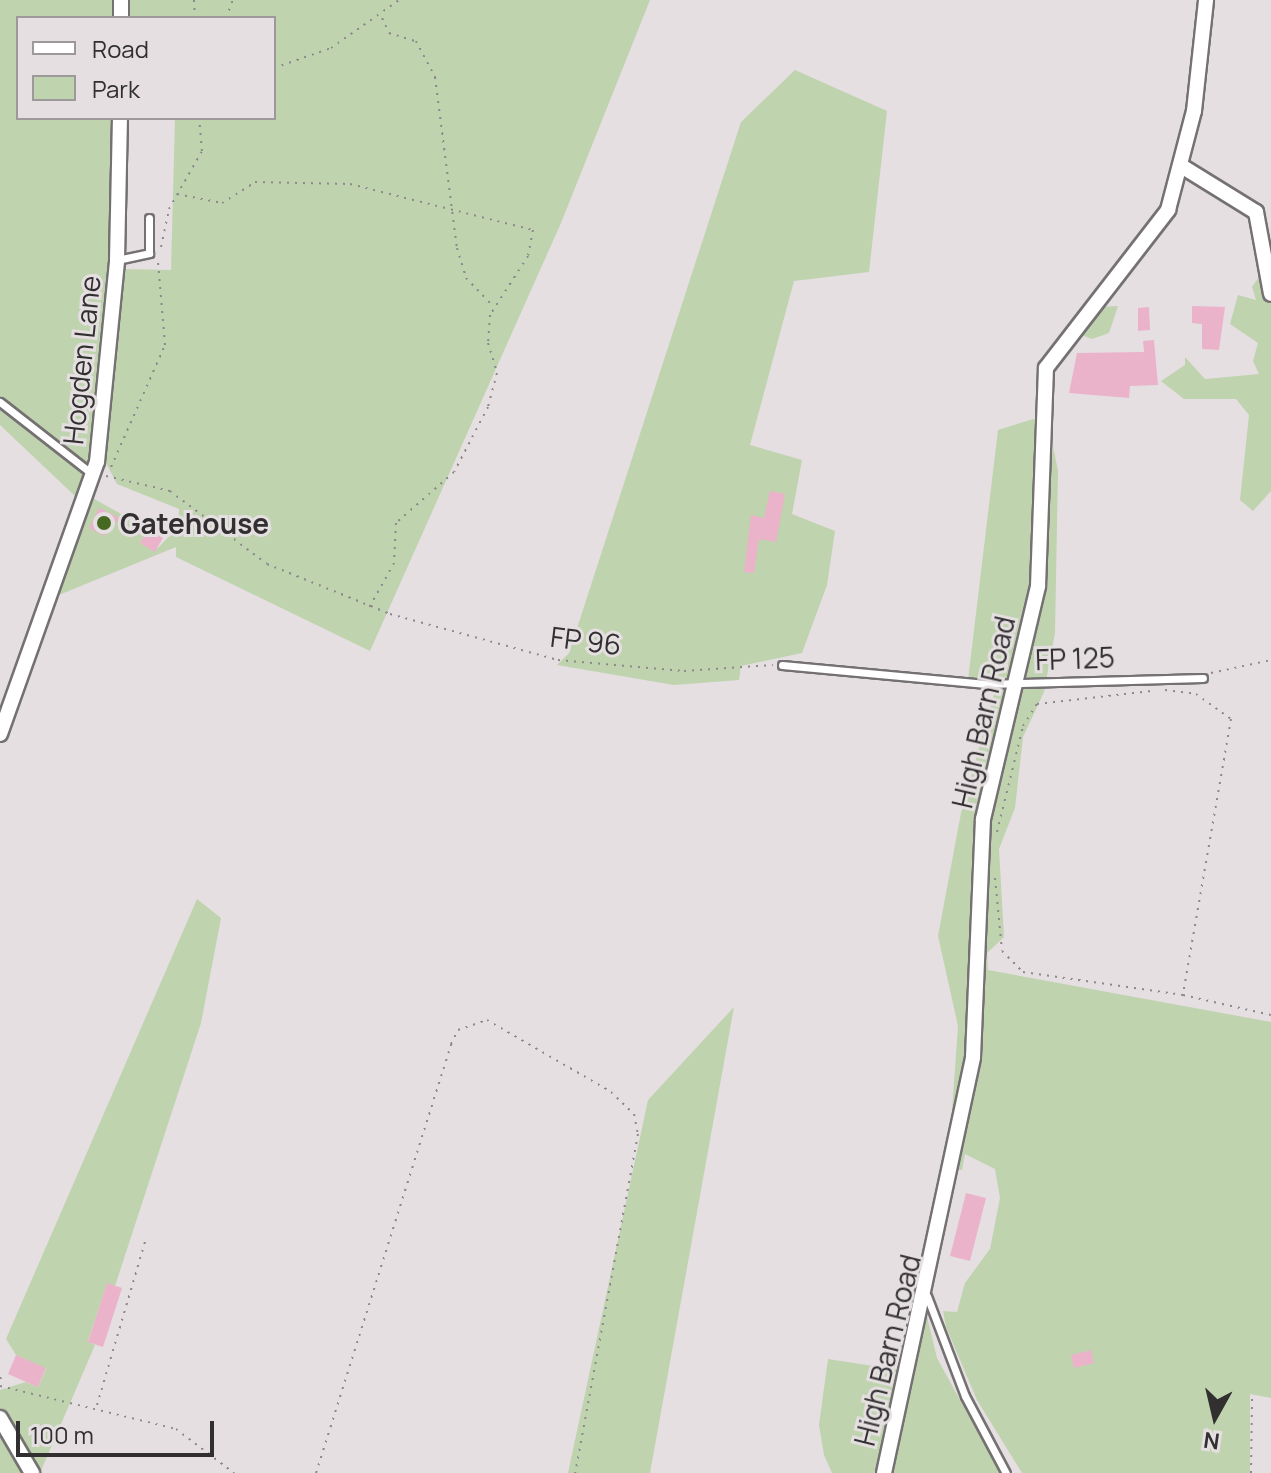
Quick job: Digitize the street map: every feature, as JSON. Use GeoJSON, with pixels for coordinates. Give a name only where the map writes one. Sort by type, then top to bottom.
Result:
{"type":"FeatureCollection","features":[{"type":"Feature","properties":{"kind":"street","name":"High Barn Road"},"geometry":{"type":"LineString","coordinates":[[884,1473],[927,1296],[973,1057],[983,819],[1021,682],[1038,586],[1046,368],[1161,221],[1183,167],[1206,0]]}},
{"type":"Feature","properties":{"kind":"street","name":"Hogden Lane"},"geometry":{"type":"LineString","coordinates":[[0,734],[100,475],[117,260],[120,120]]}},
{"type":"Feature","properties":{"kind":"street"},"geometry":{"type":"LineString","coordinates":[[1183,167],[1256,212],[1271,294]]}},
{"type":"Feature","properties":{"kind":"street"},"geometry":{"type":"LineString","coordinates":[[0,1418],[32,1473]]}},
{"type":"Feature","properties":{"kind":"lane"},"geometry":{"type":"LineString","coordinates":[[117,260],[149,253],[149,218]]}},
{"type":"Feature","properties":{"kind":"lane"},"geometry":{"type":"LineString","coordinates":[[0,402],[100,475]]}},
{"type":"Feature","properties":{"kind":"lane","name":"FP 125"},"geometry":{"type":"LineString","coordinates":[[782,665],[1021,682],[1203,678]]}},
{"type":"Feature","properties":{"kind":"lane"},"geometry":{"type":"LineString","coordinates":[[927,1296],[965,1396],[1006,1473]]}},
{"type":"Feature","properties":{"kind":"path"},"geometry":{"type":"LineString","coordinates":[[276,67],[331,48],[382,18],[399,0]]}},
{"type":"Feature","properties":{"kind":"path"},"geometry":{"type":"LineString","coordinates":[[382,18],[389,33],[416,41],[435,77],[451,208],[466,278],[493,306]]}},
{"type":"Feature","properties":{"kind":"path"},"geometry":{"type":"LineString","coordinates":[[100,475],[165,345],[158,261],[177,194],[202,151],[199,120]]}},
{"type":"Feature","properties":{"kind":"path"},"geometry":{"type":"LineString","coordinates":[[177,194],[222,203],[255,182],[329,182],[387,188],[529,227],[536,235],[493,306],[488,343],[497,373],[488,407],[454,472],[396,523],[394,563],[369,608]]}},
{"type":"Feature","properties":{"kind":"path","name":"FP 96"},"geometry":{"type":"LineString","coordinates":[[100,475],[170,491],[267,564],[390,614],[558,660],[684,671],[782,665]]}},
{"type":"Feature","properties":{"kind":"path"},"geometry":{"type":"LineString","coordinates":[[1203,678],[1271,660]]}},
{"type":"Feature","properties":{"kind":"path"},"geometry":{"type":"LineString","coordinates":[[996,835],[1023,726],[1037,704],[1159,690],[1196,694],[1229,713],[1183,995]]}},
{"type":"Feature","properties":{"kind":"path"},"geometry":{"type":"LineString","coordinates":[[994,863],[1002,951],[1011,964],[1023,972],[1183,995],[1271,1015]]}},
{"type":"Feature","properties":{"kind":"path"},"geometry":{"type":"LineString","coordinates":[[316,1473],[451,1044],[458,1030],[487,1020],[611,1092],[634,1114],[638,1134],[575,1473]]}},
{"type":"Feature","properties":{"kind":"path"},"geometry":{"type":"LineString","coordinates":[[97,1406],[146,1239]]}},
{"type":"Feature","properties":{"kind":"path"},"geometry":{"type":"LineString","coordinates":[[0,1377],[2,1386],[97,1406],[176,1429],[234,1473]]}},
{"type":"Feature","properties":{"kind":"path"},"geometry":{"type":"LineString","coordinates":[[1251,1473],[1252,1397]]}},
{"type":"Feature","properties":{"kind":"green space"},"geometry":{"type":"Polygon","coordinates":[[[0,0],[650,0],[561,223],[370,651],[176,557],[176,547],[54,597],[89,496],[148,529],[140,543],[155,551],[178,527],[179,509],[117,484],[105,461],[76,497],[0,425],[0,0]],[[16,16],[16,120],[129,120],[120,269],[171,270],[175,120],[276,120],[276,16],[16,16]]]}},
{"type":"Feature","properties":{"kind":"green space"},"geometry":{"type":"Polygon","coordinates":[[[795,70],[887,111],[869,272],[794,281],[750,445],[802,460],[792,514],[835,531],[827,585],[802,653],[741,666],[739,680],[674,685],[557,665],[569,653],[741,122],[795,70]]]}},
{"type":"Feature","properties":{"kind":"green space"},"geometry":{"type":"Polygon","coordinates":[[[1261,274],[1271,298],[1271,491],[1253,511],[1240,500],[1249,415],[1236,399],[1184,399],[1161,381],[1185,365],[1185,357],[1205,379],[1259,374],[1253,361],[1258,343],[1230,324],[1238,295],[1256,300],[1252,287],[1261,274]]]}},
{"type":"Feature","properties":{"kind":"green space"},"geometry":{"type":"Polygon","coordinates":[[[1118,306],[1109,333],[1092,339],[1076,333],[1098,307],[1118,306]]]}},
{"type":"Feature","properties":{"kind":"green space"},"geometry":{"type":"Polygon","coordinates":[[[1033,419],[1048,422],[1058,471],[1055,633],[1044,692],[1023,737],[1015,808],[999,849],[1004,937],[987,953],[988,970],[1271,1022],[1271,1398],[1250,1394],[1250,1473],[1022,1473],[977,1400],[946,1327],[943,1311],[957,1312],[965,1283],[990,1249],[1000,1198],[995,1169],[965,1154],[962,1170],[948,1168],[958,1026],[938,936],[961,813],[995,690],[995,681],[968,680],[998,430],[1033,419]]]}},
{"type":"Feature","properties":{"kind":"green space"},"geometry":{"type":"Polygon","coordinates":[[[197,899],[221,918],[201,1023],[115,1286],[107,1284],[88,1341],[95,1345],[40,1473],[0,1408],[0,1390],[26,1382],[38,1387],[46,1369],[16,1355],[6,1339],[197,899]]]}},
{"type":"Feature","properties":{"kind":"green space"},"geometry":{"type":"Polygon","coordinates":[[[734,1007],[650,1473],[568,1473],[648,1100],[734,1007]]]}},
{"type":"Feature","properties":{"kind":"green space"},"geometry":{"type":"Polygon","coordinates":[[[927,1316],[937,1358],[1000,1473],[888,1473],[927,1316]]]}},
{"type":"Feature","properties":{"kind":"green space"},"geometry":{"type":"Polygon","coordinates":[[[828,1359],[899,1370],[879,1473],[832,1473],[824,1455],[819,1425],[828,1359]]]}},
{"type":"Feature","properties":{"kind":"green space"},"geometry":{"type":"Polygon","coordinates":[[[0,1431],[26,1473],[0,1473],[0,1431]]]}},
{"type":"Feature","properties":{"kind":"building"},"geometry":{"type":"Polygon","coordinates":[[[1192,306],[1225,307],[1219,350],[1202,349],[1202,324],[1192,323],[1192,306]]]}},
{"type":"Feature","properties":{"kind":"building"},"geometry":{"type":"Polygon","coordinates":[[[1149,307],[1150,330],[1138,331],[1138,308],[1149,307]]]}},
{"type":"Feature","properties":{"kind":"building"},"geometry":{"type":"Polygon","coordinates":[[[1154,340],[1158,385],[1130,386],[1129,398],[1069,393],[1077,353],[1144,352],[1143,341],[1154,340]]]}},
{"type":"Feature","properties":{"kind":"building"},"geometry":{"type":"Polygon","coordinates":[[[770,491],[785,494],[776,542],[759,539],[754,573],[744,572],[751,515],[764,518],[770,491]]]}},
{"type":"Feature","properties":{"kind":"building","name":"Gatehouse"},"geometry":{"type":"Polygon","coordinates":[[[99,508],[120,518],[104,536],[89,528],[99,508]]]}},
{"type":"Feature","properties":{"kind":"building"},"geometry":{"type":"Polygon","coordinates":[[[148,529],[163,538],[155,552],[140,543],[148,529]]]}},
{"type":"Feature","properties":{"kind":"building"},"geometry":{"type":"Polygon","coordinates":[[[966,1193],[986,1198],[970,1261],[950,1256],[966,1193]]]}},
{"type":"Feature","properties":{"kind":"building"},"geometry":{"type":"Polygon","coordinates":[[[107,1283],[122,1288],[103,1347],[88,1342],[107,1283]]]}},
{"type":"Feature","properties":{"kind":"building"},"geometry":{"type":"Polygon","coordinates":[[[1091,1350],[1094,1363],[1074,1368],[1071,1355],[1091,1350]]]}},
{"type":"Feature","properties":{"kind":"building"},"geometry":{"type":"Polygon","coordinates":[[[16,1355],[46,1368],[38,1387],[8,1374],[16,1355]]]}},
{"type":"Feature","properties":{"kind":"place","name":"Gatehouse"},"geometry":{"type":"Point","coordinates":[104,523]}}]}
